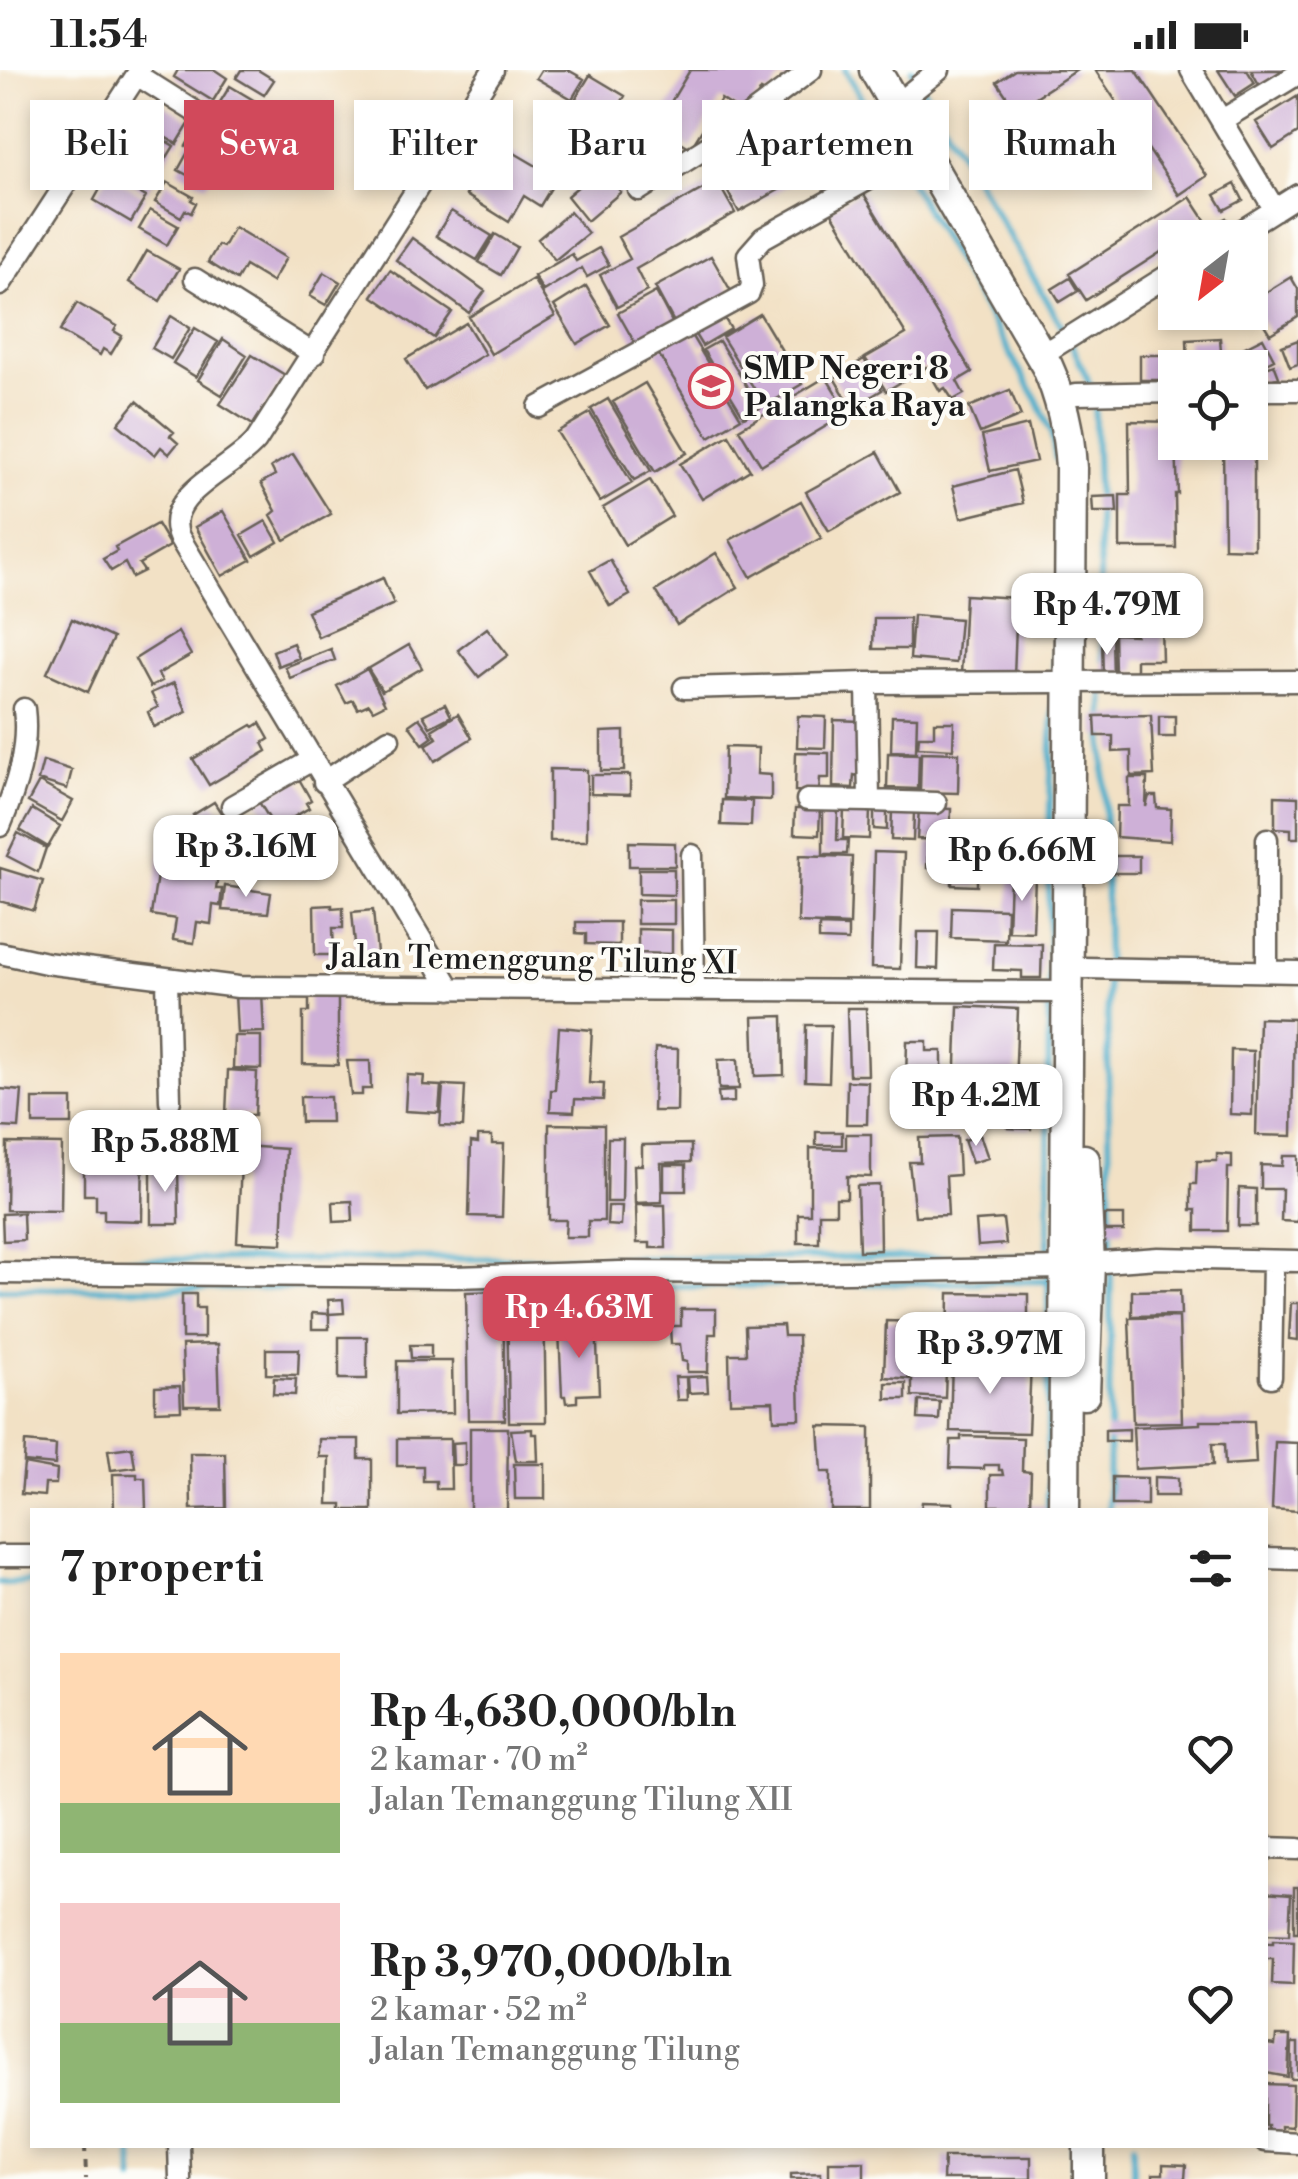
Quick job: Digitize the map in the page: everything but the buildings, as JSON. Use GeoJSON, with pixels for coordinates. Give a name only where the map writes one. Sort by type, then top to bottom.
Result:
{"type":"FeatureCollection","features":[{"type":"Feature","properties":{"kind":"street"},"geometry":{"type":"LineString","coordinates":[[451,989],[174,525],[186,496],[235,462],[256,441],[493,70]]}},
{"type":"Feature","properties":{"kind":"street"},"geometry":{"type":"LineString","coordinates":[[682,163],[811,70]]}},
{"type":"Feature","properties":{"kind":"street"},"geometry":{"type":"LineString","coordinates":[[875,70],[892,100]]}},
{"type":"Feature","properties":{"kind":"street"},"geometry":{"type":"LineString","coordinates":[[939,70],[902,82],[1054,346],[1076,394],[1086,473],[1078,682],[1075,980],[1082,1508]]}},
{"type":"Feature","properties":{"kind":"street"},"geometry":{"type":"LineString","coordinates":[[1191,70],[1275,210]]}},
{"type":"Feature","properties":{"kind":"street"},"geometry":{"type":"LineString","coordinates":[[0,285],[138,72],[184,103]]}},
{"type":"Feature","properties":{"kind":"street"},"geometry":{"type":"LineString","coordinates":[[1222,120],[1298,74]]}},
{"type":"Feature","properties":{"kind":"street"},"geometry":{"type":"LineString","coordinates":[[539,407],[749,293],[752,285],[748,256],[763,238],[849,190]]}},
{"type":"Feature","properties":{"kind":"street"},"geometry":{"type":"LineString","coordinates":[[945,190],[1040,352],[1062,407],[1072,468],[1078,682]]}},
{"type":"Feature","properties":{"kind":"street"},"geometry":{"type":"LineString","coordinates":[[1259,220],[1298,194]]}},
{"type":"Feature","properties":{"kind":"street"},"geometry":{"type":"LineString","coordinates":[[195,279],[314,354]]}},
{"type":"Feature","properties":{"kind":"street"},"geometry":{"type":"LineString","coordinates":[[1054,346],[1158,282]]}},
{"type":"Feature","properties":{"kind":"street"},"geometry":{"type":"LineString","coordinates":[[1268,390],[1298,390]]}},
{"type":"Feature","properties":{"kind":"street"},"geometry":{"type":"LineString","coordinates":[[1076,394],[1158,392]]}},
{"type":"Feature","properties":{"kind":"street"},"geometry":{"type":"LineString","coordinates":[[684,688],[1298,681]]}},
{"type":"Feature","properties":{"kind":"street"},"geometry":{"type":"LineString","coordinates":[[867,683],[869,801]]}},
{"type":"Feature","properties":{"kind":"street"},"geometry":{"type":"LineString","coordinates":[[0,826],[28,736],[24,709]]}},
{"type":"Feature","properties":{"kind":"street"},"geometry":{"type":"LineString","coordinates":[[324,782],[389,739]]}},
{"type":"Feature","properties":{"kind":"street"},"geometry":{"type":"LineString","coordinates":[[232,806],[312,760]]}},
{"type":"Feature","properties":{"kind":"street"},"geometry":{"type":"LineString","coordinates":[[807,800],[936,803]]}},
{"type":"Feature","properties":{"kind":"street"},"geometry":{"type":"LineString","coordinates":[[1267,839],[1267,971]]}},
{"type":"Feature","properties":{"kind":"street"},"geometry":{"type":"LineString","coordinates":[[692,855],[694,990]]}},
{"type":"Feature","properties":{"kind":"street","name":"Jalan Temenggung Tilung XI"},"geometry":{"type":"LineString","coordinates":[[0,952],[46,963],[223,986],[694,990],[1298,972]]}},
{"type":"Feature","properties":{"kind":"street"},"geometry":{"type":"LineString","coordinates":[[167,980],[170,1101]]}},
{"type":"Feature","properties":{"kind":"street"},"geometry":{"type":"LineString","coordinates":[[0,1272],[455,1277],[620,1272],[793,1273],[1077,1265],[1158,1258],[1298,1261]]}},
{"type":"Feature","properties":{"kind":"street"},"geometry":{"type":"LineString","coordinates":[[1271,1377],[1274,1262]]}},
{"type":"Feature","properties":{"kind":"street"},"geometry":{"type":"LineString","coordinates":[[1064,1508],[1077,1265]]}},
{"type":"Feature","properties":{"kind":"street"},"geometry":{"type":"LineString","coordinates":[[0,1556],[30,1556]]}},
{"type":"Feature","properties":{"kind":"street"},"geometry":{"type":"LineString","coordinates":[[1268,1558],[1298,1559]]}},
{"type":"Feature","properties":{"kind":"street"},"geometry":{"type":"LineString","coordinates":[[1268,1848],[1298,1849]]}},
{"type":"Feature","properties":{"kind":"street"},"geometry":{"type":"LineString","coordinates":[[1268,2142],[1298,2143]]}},
{"type":"Feature","properties":{"kind":"street"},"geometry":{"type":"LineString","coordinates":[[179,2148],[180,2179]]}},
{"type":"Feature","properties":{"kind":"street"},"geometry":{"type":"LineString","coordinates":[[1089,2148],[1089,2179]]}},
{"type":"Feature","properties":{"kind":"street"},"geometry":{"type":"LineString","coordinates":[[1106,2148],[1106,2179]]}},
{"type":"Feature","properties":{"kind":"path"},"geometry":{"type":"LineString","coordinates":[[85,2148],[86,2179]]}},
{"type":"Feature","properties":{"kind":"waterway"},"geometry":{"type":"LineString","coordinates":[[845,70],[1037,400],[1051,432],[1056,459]]}},
{"type":"Feature","properties":{"kind":"waterway"},"geometry":{"type":"LineString","coordinates":[[912,70],[1069,338],[1094,394],[1103,659]]}},
{"type":"Feature","properties":{"kind":"waterway"},"geometry":{"type":"LineString","coordinates":[[1048,1508],[1049,840],[1055,641]]}},
{"type":"Feature","properties":{"kind":"waterway"},"geometry":{"type":"LineString","coordinates":[[1103,686],[1111,1263],[1108,1508]]}},
{"type":"Feature","properties":{"kind":"waterway"},"geometry":{"type":"LineString","coordinates":[[0,1260],[1047,1257]]}},
{"type":"Feature","properties":{"kind":"waterway"},"geometry":{"type":"LineString","coordinates":[[0,1289],[654,1287],[1046,1281]]}},
{"type":"Feature","properties":{"kind":"waterway"},"geometry":{"type":"LineString","coordinates":[[0,1583],[30,1582]]}},
{"type":"Feature","properties":{"kind":"waterway"},"geometry":{"type":"LineString","coordinates":[[132,2148],[133,2179]]}},
{"type":"Feature","properties":{"kind":"waterway"},"geometry":{"type":"LineString","coordinates":[[1073,2148],[1073,2179]]}},
{"type":"Feature","properties":{"kind":"waterway"},"geometry":{"type":"LineString","coordinates":[[1133,2148],[1133,2179]]}},
{"type":"Feature","properties":{"kind":"place","name":"SMP Negeri 8 Palangka Raya"},"geometry":{"type":"Point","coordinates":[711,386]}}]}
